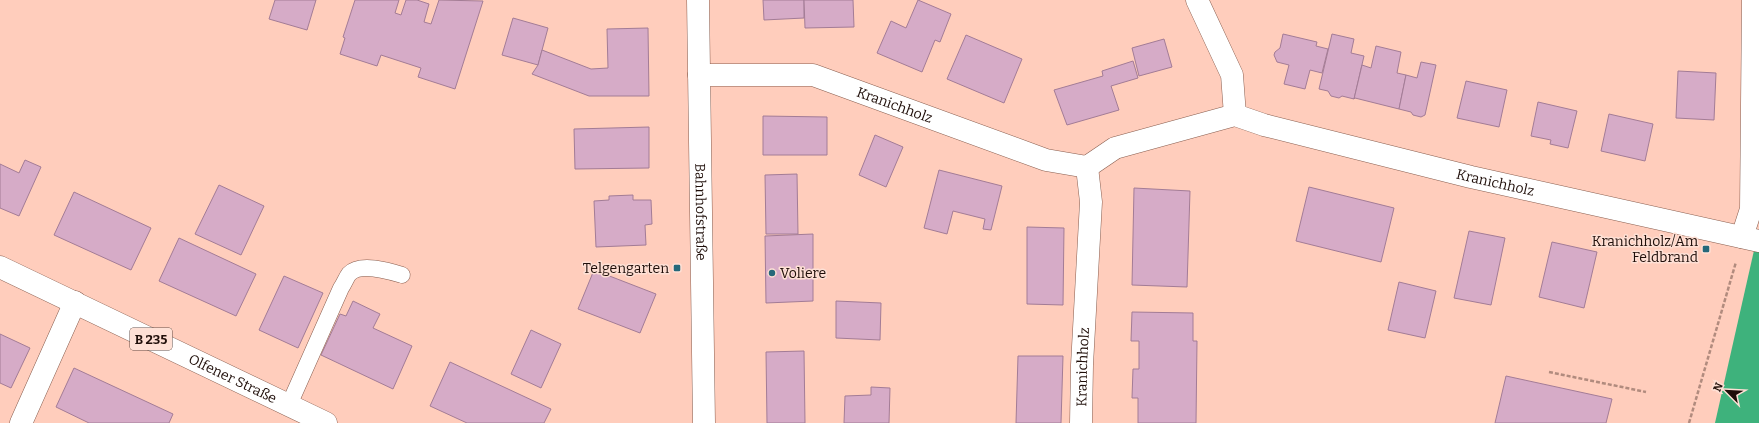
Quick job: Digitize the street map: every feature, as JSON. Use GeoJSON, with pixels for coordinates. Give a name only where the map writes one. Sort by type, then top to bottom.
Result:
{"type":"FeatureCollection","features":[{"type":"Feature","properties":{"kind":"street","name":"Bahnhofstraße"},"geometry":{"type":"LineString","coordinates":[[698,0],[704,423]]}},
{"type":"Feature","properties":{"kind":"street"},"geometry":{"type":"LineString","coordinates":[[1086,167],[1116,148],[1235,115],[1232,75],[1197,0]]}},
{"type":"Feature","properties":{"kind":"street"},"geometry":{"type":"LineString","coordinates":[[1751,239],[1753,0]]}},
{"type":"Feature","properties":{"kind":"street","name":"Kranichholz"},"geometry":{"type":"LineString","coordinates":[[699,75],[814,75],[1046,160],[1086,167],[1091,202],[1082,365],[1081,423]]}},
{"type":"Feature","properties":{"kind":"street","name":"Kranichholz"},"geometry":{"type":"LineString","coordinates":[[1235,115],[1264,125],[1471,176],[1751,239]]}},
{"type":"Feature","properties":{"kind":"street","name":"Olfener Straße"},"geometry":{"type":"LineString","coordinates":[[0,267],[326,423]]}},
{"type":"Feature","properties":{"kind":"street"},"geometry":{"type":"LineString","coordinates":[[21,423],[75,302]]}},
{"type":"Feature","properties":{"kind":"lane"},"geometry":{"type":"LineString","coordinates":[[289,405],[341,288],[350,273],[362,268],[377,268],[402,275]]}},
{"type":"Feature","properties":{"kind":"path"},"geometry":{"type":"LineString","coordinates":[[1689,423],[1751,239]]}},
{"type":"Feature","properties":{"kind":"path"},"geometry":{"type":"LineString","coordinates":[[1549,372],[1646,392]]}},
{"type":"Feature","properties":{"kind":"green space"},"geometry":{"type":"Polygon","coordinates":[[[1755,246],[1759,247],[1759,423],[1715,423],[1755,246]]]}},
{"type":"Feature","properties":{"kind":"building"},"geometry":{"type":"Polygon","coordinates":[[[275,0],[316,0],[307,30],[269,19],[275,0]]]}},
{"type":"Feature","properties":{"kind":"building"},"geometry":{"type":"Polygon","coordinates":[[[355,0],[399,0],[395,13],[401,15],[406,0],[417,0],[429,4],[424,22],[431,24],[439,0],[483,1],[455,89],[418,77],[421,68],[381,55],[377,66],[340,54],[345,38],[343,37],[355,0]]]}},
{"type":"Feature","properties":{"kind":"building"},"geometry":{"type":"Polygon","coordinates":[[[763,0],[804,0],[804,18],[764,20],[763,0]]]}},
{"type":"Feature","properties":{"kind":"building"},"geometry":{"type":"Polygon","coordinates":[[[804,0],[853,0],[854,27],[805,28],[804,0]]]}},
{"type":"Feature","properties":{"kind":"building"},"geometry":{"type":"Polygon","coordinates":[[[918,0],[951,14],[940,42],[935,40],[922,72],[877,53],[891,21],[906,28],[918,0]]]}},
{"type":"Feature","properties":{"kind":"building"},"geometry":{"type":"Polygon","coordinates":[[[513,18],[548,28],[538,65],[502,55],[513,18]]]}},
{"type":"Feature","properties":{"kind":"building"},"geometry":{"type":"Polygon","coordinates":[[[648,28],[649,96],[589,96],[532,74],[538,65],[542,50],[591,69],[608,68],[607,29],[648,28]]]}},
{"type":"Feature","properties":{"kind":"building"},"geometry":{"type":"Polygon","coordinates":[[[1283,34],[1317,42],[1316,46],[1328,49],[1322,73],[1310,70],[1305,89],[1284,84],[1289,65],[1277,62],[1274,55],[1280,48],[1283,34]]]}},
{"type":"Feature","properties":{"kind":"building"},"geometry":{"type":"Polygon","coordinates":[[[1332,34],[1354,39],[1351,53],[1364,56],[1354,99],[1342,96],[1339,98],[1331,96],[1328,91],[1319,89],[1332,34]]]}},
{"type":"Feature","properties":{"kind":"building"},"geometry":{"type":"Polygon","coordinates":[[[966,35],[1022,59],[1004,103],[947,79],[966,35]]]}},
{"type":"Feature","properties":{"kind":"building"},"geometry":{"type":"Polygon","coordinates":[[[1164,39],[1172,67],[1139,76],[1132,48],[1164,39]]]}},
{"type":"Feature","properties":{"kind":"building"},"geometry":{"type":"Polygon","coordinates":[[[1376,46],[1401,52],[1397,73],[1406,75],[1399,109],[1354,99],[1362,65],[1371,68],[1376,46]]]}},
{"type":"Feature","properties":{"kind":"building"},"geometry":{"type":"Polygon","coordinates":[[[1133,61],[1138,78],[1111,86],[1119,110],[1067,125],[1054,90],[1103,76],[1102,71],[1133,61]]]}},
{"type":"Feature","properties":{"kind":"building"},"geometry":{"type":"Polygon","coordinates":[[[1421,62],[1436,65],[1425,115],[1421,117],[1413,115],[1411,112],[1399,109],[1406,75],[1417,78],[1421,62]]]}},
{"type":"Feature","properties":{"kind":"building"},"geometry":{"type":"Polygon","coordinates":[[[1678,71],[1716,73],[1714,120],[1676,118],[1678,71]]]}},
{"type":"Feature","properties":{"kind":"building"},"geometry":{"type":"Polygon","coordinates":[[[1466,81],[1507,90],[1499,127],[1457,118],[1466,81]]]}},
{"type":"Feature","properties":{"kind":"building"},"geometry":{"type":"Polygon","coordinates":[[[1538,102],[1577,111],[1568,148],[1550,144],[1551,140],[1531,136],[1538,102]]]}},
{"type":"Feature","properties":{"kind":"building"},"geometry":{"type":"Polygon","coordinates":[[[1609,114],[1653,124],[1645,161],[1601,151],[1609,114]]]}},
{"type":"Feature","properties":{"kind":"building"},"geometry":{"type":"Polygon","coordinates":[[[763,116],[827,117],[827,155],[763,155],[763,116]]]}},
{"type":"Feature","properties":{"kind":"building"},"geometry":{"type":"Polygon","coordinates":[[[649,127],[649,168],[575,169],[574,129],[649,127]]]}},
{"type":"Feature","properties":{"kind":"building"},"geometry":{"type":"Polygon","coordinates":[[[875,135],[903,147],[886,187],[859,175],[875,135]]]}},
{"type":"Feature","properties":{"kind":"building"},"geometry":{"type":"Polygon","coordinates":[[[25,160],[41,167],[19,216],[0,208],[0,164],[19,173],[25,160]]]}},
{"type":"Feature","properties":{"kind":"building"},"geometry":{"type":"Polygon","coordinates":[[[939,170],[1002,186],[991,230],[983,229],[985,219],[953,211],[947,234],[924,228],[939,170]]]}},
{"type":"Feature","properties":{"kind":"building"},"geometry":{"type":"Polygon","coordinates":[[[797,174],[798,234],[766,234],[765,175],[797,174]]]}},
{"type":"Feature","properties":{"kind":"building"},"geometry":{"type":"Polygon","coordinates":[[[219,185],[264,206],[241,255],[195,234],[219,185]]]}},
{"type":"Feature","properties":{"kind":"building"},"geometry":{"type":"Polygon","coordinates":[[[1309,187],[1394,208],[1381,262],[1296,241],[1309,187]]]}},
{"type":"Feature","properties":{"kind":"building"},"geometry":{"type":"Polygon","coordinates":[[[1134,188],[1190,191],[1187,287],[1132,285],[1134,188]]]}},
{"type":"Feature","properties":{"kind":"building"},"geometry":{"type":"Polygon","coordinates":[[[74,192],[151,228],[131,270],[54,235],[74,192]]]}},
{"type":"Feature","properties":{"kind":"building"},"geometry":{"type":"Polygon","coordinates":[[[633,195],[633,200],[651,200],[652,224],[645,225],[646,245],[596,247],[594,201],[609,200],[609,196],[633,195]]]}},
{"type":"Feature","properties":{"kind":"building"},"geometry":{"type":"Polygon","coordinates":[[[1027,227],[1064,228],[1063,305],[1027,304],[1027,227]]]}},
{"type":"Feature","properties":{"kind":"building"},"geometry":{"type":"Polygon","coordinates":[[[1469,231],[1505,238],[1491,305],[1454,298],[1469,231]]]}},
{"type":"Feature","properties":{"kind":"building"},"geometry":{"type":"Polygon","coordinates":[[[813,234],[813,301],[766,303],[765,236],[813,234]]]}},
{"type":"Feature","properties":{"kind":"building"},"geometry":{"type":"Polygon","coordinates":[[[179,238],[256,274],[236,316],[159,281],[179,238]]]}},
{"type":"Feature","properties":{"kind":"building"},"geometry":{"type":"Polygon","coordinates":[[[1552,242],[1597,252],[1584,308],[1539,297],[1552,242]]]}},
{"type":"Feature","properties":{"kind":"building"},"geometry":{"type":"Polygon","coordinates":[[[594,270],[656,294],[640,333],[578,309],[594,270]]]}},
{"type":"Feature","properties":{"kind":"building"},"geometry":{"type":"Polygon","coordinates":[[[284,276],[323,293],[298,348],[259,330],[284,276]]]}},
{"type":"Feature","properties":{"kind":"building"},"geometry":{"type":"Polygon","coordinates":[[[1399,282],[1436,291],[1425,338],[1388,330],[1399,282]]]}},
{"type":"Feature","properties":{"kind":"building"},"geometry":{"type":"Polygon","coordinates":[[[353,301],[380,314],[373,328],[412,346],[393,389],[321,355],[340,314],[346,316],[353,301]]]}},
{"type":"Feature","properties":{"kind":"building"},"geometry":{"type":"Polygon","coordinates":[[[836,301],[881,303],[880,340],[836,338],[836,301]]]}},
{"type":"Feature","properties":{"kind":"building"},"geometry":{"type":"Polygon","coordinates":[[[1132,312],[1193,313],[1193,341],[1197,341],[1196,423],[1138,423],[1138,398],[1132,398],[1133,369],[1139,369],[1139,341],[1131,341],[1132,312]]]}},
{"type":"Feature","properties":{"kind":"building"},"geometry":{"type":"Polygon","coordinates":[[[531,330],[561,344],[541,388],[511,374],[531,330]]]}},
{"type":"Feature","properties":{"kind":"building"},"geometry":{"type":"Polygon","coordinates":[[[0,334],[30,348],[11,388],[0,383],[0,334]]]}},
{"type":"Feature","properties":{"kind":"building"},"geometry":{"type":"Polygon","coordinates":[[[804,351],[805,423],[767,423],[766,352],[804,351]]]}},
{"type":"Feature","properties":{"kind":"building"},"geometry":{"type":"Polygon","coordinates":[[[1018,356],[1063,356],[1061,423],[1016,423],[1018,356]]]}},
{"type":"Feature","properties":{"kind":"building"},"geometry":{"type":"Polygon","coordinates":[[[450,362],[551,409],[544,423],[467,423],[430,406],[450,362]]]}},
{"type":"Feature","properties":{"kind":"building"},"geometry":{"type":"Polygon","coordinates":[[[74,368],[173,414],[169,423],[89,423],[56,407],[74,368]]]}},
{"type":"Feature","properties":{"kind":"building"},"geometry":{"type":"Polygon","coordinates":[[[1506,376],[1612,399],[1606,423],[1495,423],[1506,376]]]}},
{"type":"Feature","properties":{"kind":"building"},"geometry":{"type":"Polygon","coordinates":[[[871,387],[890,388],[889,423],[844,423],[845,396],[871,395],[871,387]]]}},
{"type":"Feature","properties":{"kind":"place","name":"Kranichholz/Am Feldbrand"},"geometry":{"type":"Point","coordinates":[1706,249]}},
{"type":"Feature","properties":{"kind":"place","name":"Telgengarten"},"geometry":{"type":"Point","coordinates":[677,268]}},
{"type":"Feature","properties":{"kind":"place","name":"Voliere"},"geometry":{"type":"Point","coordinates":[772,273]}}]}
